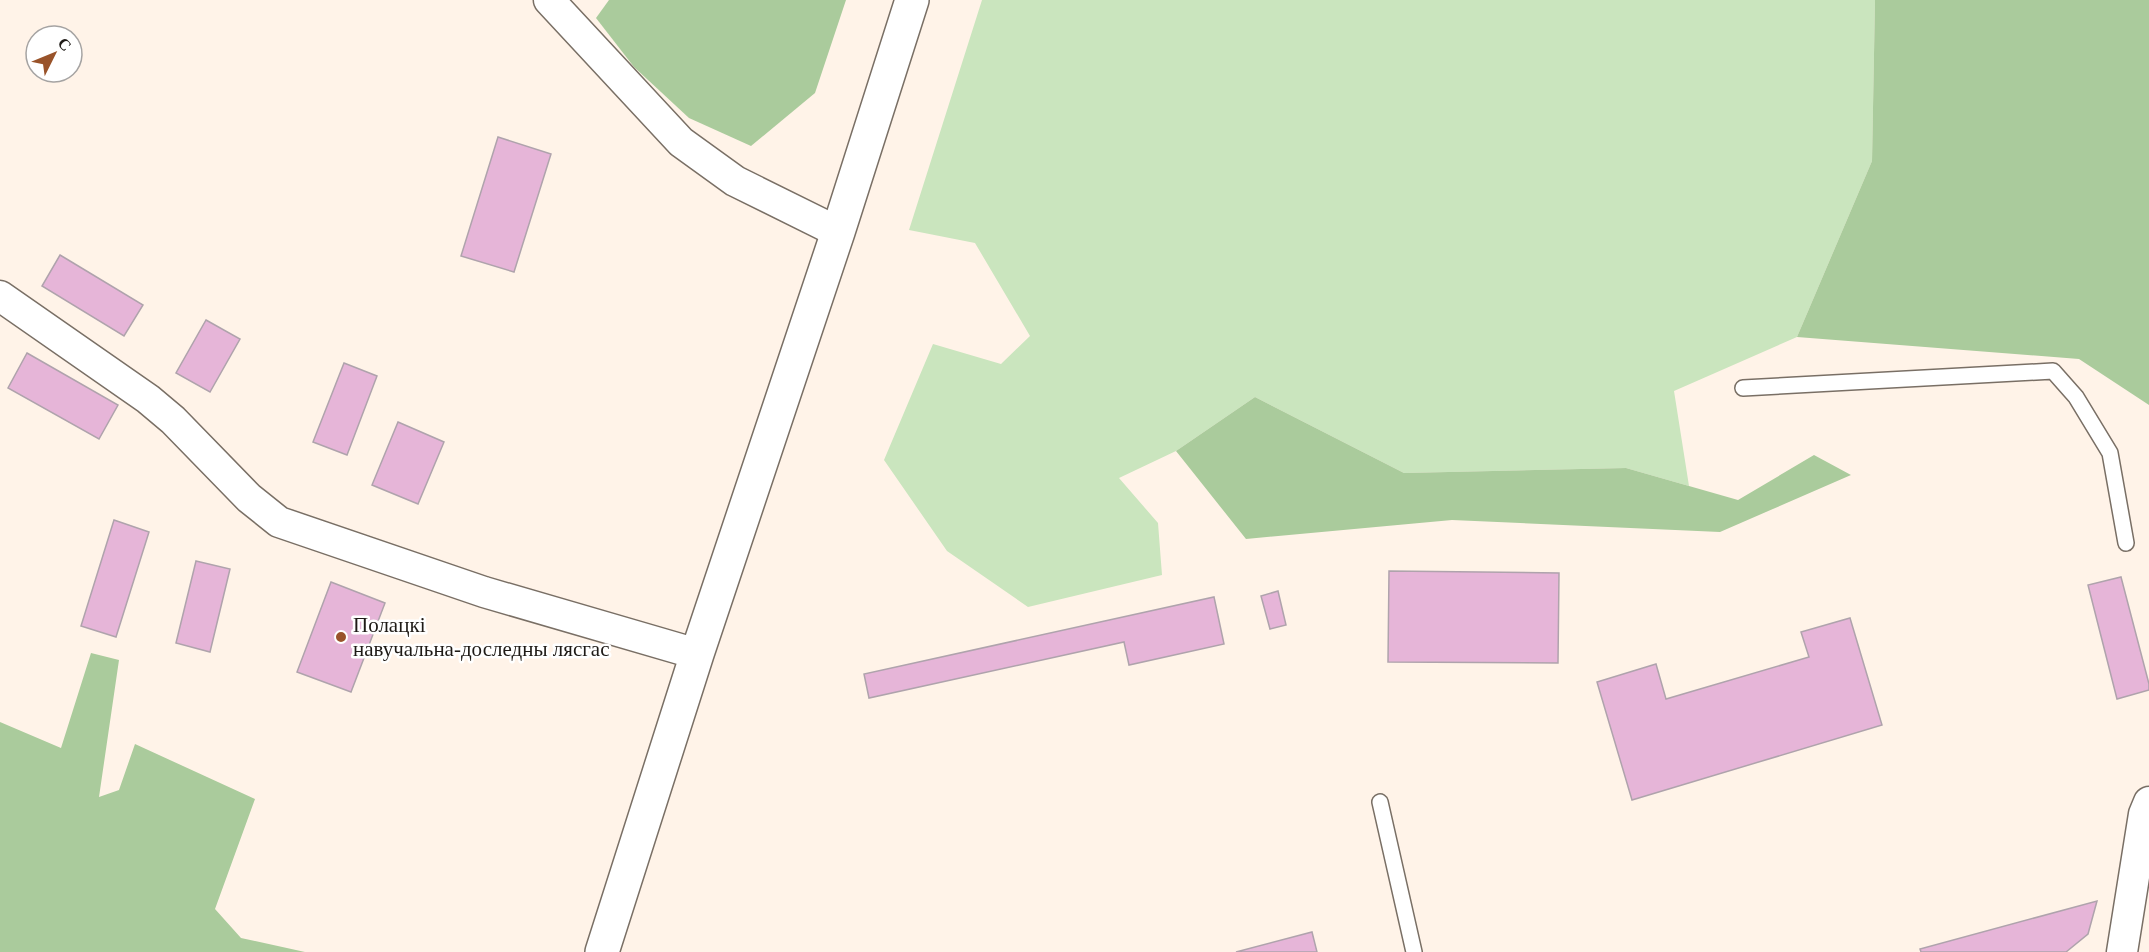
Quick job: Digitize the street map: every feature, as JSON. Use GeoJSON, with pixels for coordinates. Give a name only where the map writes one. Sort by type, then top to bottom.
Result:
{"type":"FeatureCollection","features":[{"type":"Feature","properties":{"kind":"main road"},"geometry":{"type":"LineString","coordinates":[[602,952],[697,654],[838,232],[912,0]]}},
{"type":"Feature","properties":{"kind":"street"},"geometry":{"type":"LineString","coordinates":[[549,0],[681,142],[735,180],[838,232]]}},
{"type":"Feature","properties":{"kind":"street"},"geometry":{"type":"LineString","coordinates":[[0,296],[157,406],[249,498],[279,522],[484,592],[697,654]]}},
{"type":"Feature","properties":{"kind":"street"},"geometry":{"type":"LineString","coordinates":[[2122,952],[2144,814],[2149,802]]}},
{"type":"Feature","properties":{"kind":"lane"},"geometry":{"type":"LineString","coordinates":[[1743,388],[2054,371],[2076,397],[2110,453],[2126,543]]}},
{"type":"Feature","properties":{"kind":"lane"},"geometry":{"type":"LineString","coordinates":[[1380,802],[1414,952]]}},
{"type":"Feature","properties":{"kind":"green space"},"geometry":{"type":"Polygon","coordinates":[[[609,0],[846,0],[815,93],[751,146],[689,118],[634,67],[596,18],[609,0]]]}},
{"type":"Feature","properties":{"kind":"green space"},"geometry":{"type":"Polygon","coordinates":[[[982,0],[1875,0],[1872,161],[1797,337],[1674,391],[1689,486],[1626,468],[1404,473],[1255,397],[1176,451],[1119,478],[1158,523],[1162,575],[1028,607],[947,551],[884,460],[933,344],[1001,364],[1030,336],[975,243],[909,230],[982,0]]]}},
{"type":"Feature","properties":{"kind":"green space"},"geometry":{"type":"Polygon","coordinates":[[[1875,0],[2149,0],[2149,405],[2079,359],[1797,337],[1872,161],[1875,0]]]}},
{"type":"Feature","properties":{"kind":"green space"},"geometry":{"type":"Polygon","coordinates":[[[1255,397],[1404,473],[1626,468],[1738,500],[1814,455],[1851,475],[1720,532],[1452,520],[1246,539],[1176,451],[1255,397]]]}},
{"type":"Feature","properties":{"kind":"green space"},"geometry":{"type":"Polygon","coordinates":[[[91,653],[119,660],[99,797],[119,790],[135,744],[255,799],[215,909],[241,938],[305,952],[0,952],[0,722],[61,748],[91,653]]]}},
{"type":"Feature","properties":{"kind":"building"},"geometry":{"type":"Polygon","coordinates":[[[498,137],[551,154],[514,272],[461,256],[498,137]]]}},
{"type":"Feature","properties":{"kind":"building"},"geometry":{"type":"Polygon","coordinates":[[[60,255],[143,305],[124,336],[42,286],[60,255]]]}},
{"type":"Feature","properties":{"kind":"building"},"geometry":{"type":"Polygon","coordinates":[[[206,320],[240,339],[210,392],[176,373],[206,320]]]}},
{"type":"Feature","properties":{"kind":"building"},"geometry":{"type":"Polygon","coordinates":[[[27,353],[118,405],[99,439],[8,388],[27,353]]]}},
{"type":"Feature","properties":{"kind":"building"},"geometry":{"type":"Polygon","coordinates":[[[344,363],[377,376],[347,455],[313,442],[344,363]]]}},
{"type":"Feature","properties":{"kind":"building"},"geometry":{"type":"Polygon","coordinates":[[[398,422],[444,442],[418,504],[372,485],[398,422]]]}},
{"type":"Feature","properties":{"kind":"building"},"geometry":{"type":"Polygon","coordinates":[[[114,520],[149,532],[116,637],[81,626],[114,520]]]}},
{"type":"Feature","properties":{"kind":"building"},"geometry":{"type":"Polygon","coordinates":[[[196,561],[230,569],[210,652],[176,643],[196,561]]]}},
{"type":"Feature","properties":{"kind":"building"},"geometry":{"type":"Polygon","coordinates":[[[1389,571],[1559,573],[1558,663],[1388,662],[1389,571]]]}},
{"type":"Feature","properties":{"kind":"building"},"geometry":{"type":"Polygon","coordinates":[[[2121,577],[2149,690],[2117,699],[2088,585],[2121,577]]]}},
{"type":"Feature","properties":{"kind":"building","name":"Полацкі навучальна-доследны лясгас"},"geometry":{"type":"Polygon","coordinates":[[[331,582],[385,603],[351,692],[297,672],[331,582]]]}},
{"type":"Feature","properties":{"kind":"building"},"geometry":{"type":"Polygon","coordinates":[[[1278,591],[1286,625],[1270,629],[1261,596],[1278,591]]]}},
{"type":"Feature","properties":{"kind":"building"},"geometry":{"type":"Polygon","coordinates":[[[1214,597],[1224,644],[1129,665],[1124,642],[869,698],[864,674],[1214,597]]]}},
{"type":"Feature","properties":{"kind":"building"},"geometry":{"type":"Polygon","coordinates":[[[1850,618],[1882,725],[1632,800],[1597,682],[1656,664],[1666,699],[1809,657],[1801,632],[1850,618]]]}},
{"type":"Feature","properties":{"kind":"building"},"geometry":{"type":"Polygon","coordinates":[[[2097,901],[2088,934],[2066,952],[1921,952],[1920,949],[2097,901]]]}},
{"type":"Feature","properties":{"kind":"building"},"geometry":{"type":"Polygon","coordinates":[[[1312,932],[1317,952],[1236,952],[1312,932]]]}},
{"type":"Feature","properties":{"kind":"place","name":"Полацкі навучальна-доследны лясгас"},"geometry":{"type":"Point","coordinates":[341,637]}}]}
